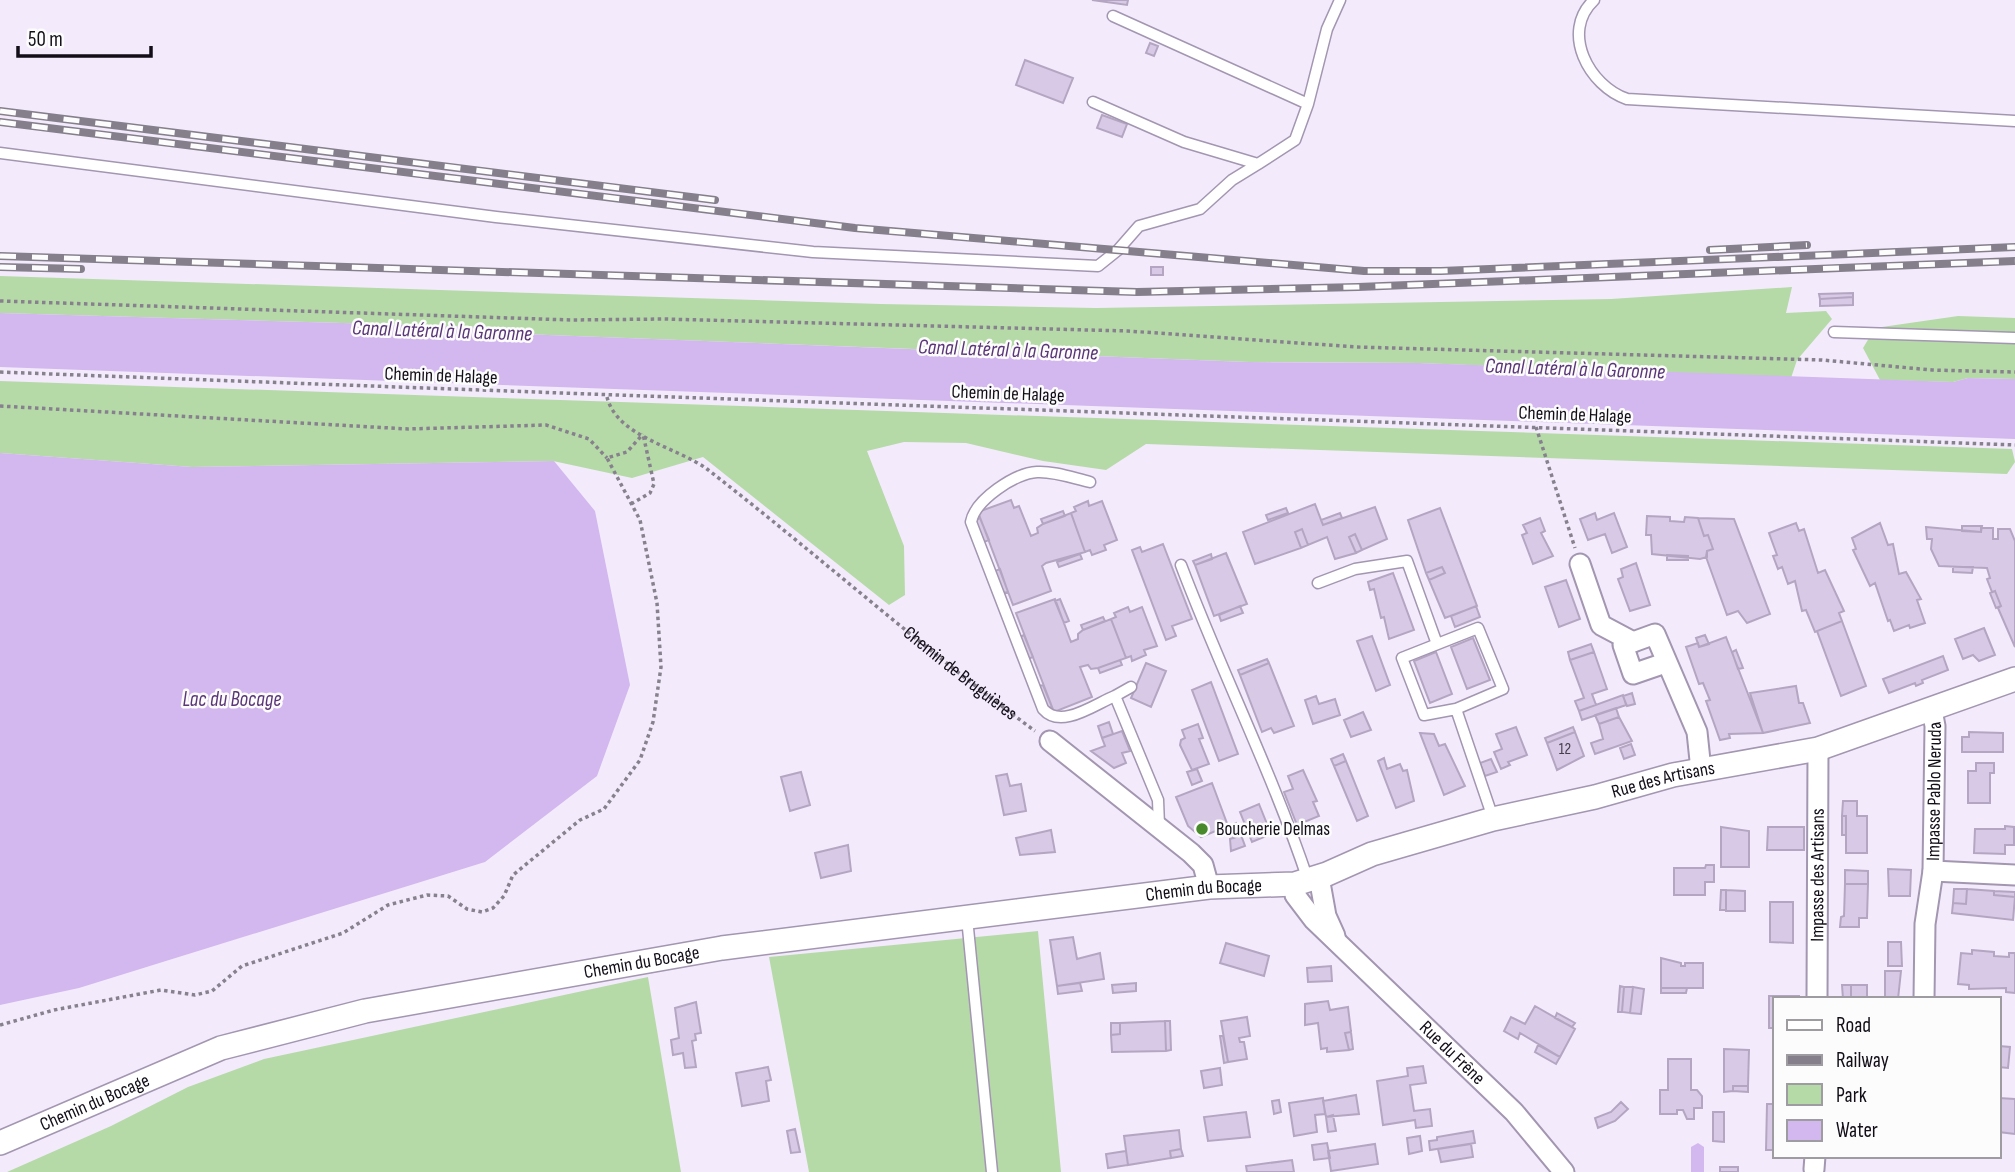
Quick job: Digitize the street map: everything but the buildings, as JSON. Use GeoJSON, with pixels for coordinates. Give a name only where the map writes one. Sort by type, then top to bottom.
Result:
{"type":"FeatureCollection","features":[{"type":"Feature","properties":{"kind":"street"},"geometry":{"type":"LineString","coordinates":[[1580,564],[1601,625],[1633,642]]}},
{"type":"Feature","properties":{"kind":"street"},"geometry":{"type":"LineString","coordinates":[[1665,663],[1633,674],[1623,645],[1655,634],[1665,663],[1698,732],[1701,770]]}},
{"type":"Feature","properties":{"kind":"street","name":"Rue des Artisans"},"geometry":{"type":"LineString","coordinates":[[1307,880],[1372,854],[1493,819],[1701,770],[1818,750],[2015,679]]}},
{"type":"Feature","properties":{"kind":"street","name":"Impasse Pablo Neruda"},"geometry":{"type":"LineString","coordinates":[[1924,997],[1925,924],[1933,871],[1935,726],[1932,710]]}},
{"type":"Feature","properties":{"kind":"street"},"geometry":{"type":"LineString","coordinates":[[1050,741],[1203,865],[1209,887]]}},
{"type":"Feature","properties":{"kind":"street","name":"Impasse des Artisans"},"geometry":{"type":"LineString","coordinates":[[1817,997],[1818,750]]}},
{"type":"Feature","properties":{"kind":"street","name":"Impasse Pablo Neruda"},"geometry":{"type":"LineString","coordinates":[[1933,871],[2015,875]]}},
{"type":"Feature","properties":{"kind":"street","name":"Chemin du Bocage"},"geometry":{"type":"LineString","coordinates":[[0,1143],[187,1060],[270,1033],[365,1011],[722,948],[1209,887],[1307,880]]}},
{"type":"Feature","properties":{"kind":"street","name":"Rue du Frêne"},"geometry":{"type":"LineString","coordinates":[[1335,937],[1307,880],[1295,895],[1301,905],[1514,1112],[1564,1172]]}},
{"type":"Feature","properties":{"kind":"lane"},"geometry":{"type":"LineString","coordinates":[[0,153],[496,217],[813,252],[1098,266],[1118,250],[1139,226],[1200,209],[1232,180],[1295,140],[1308,104],[1327,29],[1340,0]]}},
{"type":"Feature","properties":{"kind":"lane"},"geometry":{"type":"LineString","coordinates":[[1594,0],[1578,27],[1578,41],[1591,71],[1608,93],[1627,99],[2015,121]]}},
{"type":"Feature","properties":{"kind":"lane"},"geometry":{"type":"LineString","coordinates":[[1113,16],[1308,104]]}},
{"type":"Feature","properties":{"kind":"lane"},"geometry":{"type":"LineString","coordinates":[[1093,102],[1184,142],[1258,164]]}},
{"type":"Feature","properties":{"kind":"lane"},"geometry":{"type":"LineString","coordinates":[[1834,332],[2015,338]]}},
{"type":"Feature","properties":{"kind":"lane"},"geometry":{"type":"LineString","coordinates":[[1090,482],[1050,472],[1022,475],[983,499],[973,512],[971,522],[1043,709],[1048,714],[1064,718],[1131,687]]}},
{"type":"Feature","properties":{"kind":"lane"},"geometry":{"type":"LineString","coordinates":[[1318,583],[1355,569],[1407,561],[1437,644]]}},
{"type":"Feature","properties":{"kind":"lane"},"geometry":{"type":"LineString","coordinates":[[1181,565],[1210,641],[1259,747],[1307,880]]}},
{"type":"Feature","properties":{"kind":"lane"},"geometry":{"type":"LineString","coordinates":[[1478,628],[1503,689],[1456,709],[1424,715],[1402,658],[1478,628]]}},
{"type":"Feature","properties":{"kind":"lane"},"geometry":{"type":"LineString","coordinates":[[1115,696],[1158,800],[1159,827]]}},
{"type":"Feature","properties":{"kind":"lane"},"geometry":{"type":"LineString","coordinates":[[1456,709],[1493,819]]}},
{"type":"Feature","properties":{"kind":"lane"},"geometry":{"type":"LineString","coordinates":[[967,917],[992,1172]]}},
{"type":"Feature","properties":{"kind":"path"},"geometry":{"type":"LineString","coordinates":[[0,300],[558,319],[664,319],[1128,331],[1356,347],[1808,360],[1932,370],[2015,372]]}},
{"type":"Feature","properties":{"kind":"path","name":"Chemin de Halage"},"geometry":{"type":"LineString","coordinates":[[0,372],[607,397],[2015,445]]}},
{"type":"Feature","properties":{"kind":"path","name":"Chemin de Bruguières"},"geometry":{"type":"LineString","coordinates":[[607,397],[610,408],[620,420],[700,464],[914,637],[1050,741]]}},
{"type":"Feature","properties":{"kind":"path"},"geometry":{"type":"LineString","coordinates":[[0,407],[408,429],[546,425],[589,439],[607,458],[640,520],[657,603],[661,667],[653,722],[640,760],[604,809],[580,820],[513,875],[505,896],[493,908],[482,912],[467,909],[448,896],[427,895],[388,905],[343,933],[242,966],[212,991],[195,995],[161,990],[54,1010],[0,1025]]}},
{"type":"Feature","properties":{"kind":"path"},"geometry":{"type":"LineString","coordinates":[[1536,427],[1580,564]]}},
{"type":"Feature","properties":{"kind":"path"},"geometry":{"type":"LineString","coordinates":[[607,458],[627,452],[643,434]]}},
{"type":"Feature","properties":{"kind":"path"},"geometry":{"type":"LineString","coordinates":[[631,504],[650,493],[654,484],[643,434]]}},
{"type":"Feature","properties":{"kind":"green space"},"geometry":{"type":"Polygon","coordinates":[[[0,276],[881,304],[1096,308],[1611,299],[1792,287],[1786,313],[1826,311],[1832,319],[1797,360],[1791,378],[1419,363],[1249,362],[522,334],[516,328],[0,313],[0,276]]]}},
{"type":"Feature","properties":{"kind":"green space"},"geometry":{"type":"Polygon","coordinates":[[[1958,316],[2015,318],[2015,379],[1968,378],[1953,382],[1880,380],[1863,348],[1875,328],[1958,316]]]}},
{"type":"Feature","properties":{"kind":"green space"},"geometry":{"type":"Polygon","coordinates":[[[0,381],[2012,449],[2015,462],[2007,474],[1146,444],[1106,470],[1043,461],[966,443],[904,442],[867,451],[904,546],[905,595],[889,605],[703,457],[632,478],[553,461],[192,467],[0,453],[0,381]]]}},
{"type":"Feature","properties":{"kind":"green space"},"geometry":{"type":"Polygon","coordinates":[[[1038,931],[1061,1172],[809,1172],[769,957],[1038,931]]]}},
{"type":"Feature","properties":{"kind":"green space"},"geometry":{"type":"Polygon","coordinates":[[[648,977],[681,1172],[7,1172],[111,1126],[188,1087],[264,1059],[648,977]]]}},
{"type":"Feature","properties":{"kind":"water","name":"Canal Latéral à la Garonne"},"geometry":{"type":"Polygon","coordinates":[[[0,313],[516,328],[522,334],[1248,362],[1419,363],[1953,382],[1968,378],[2015,379],[2015,439],[0,367],[0,313]]]}},
{"type":"Feature","properties":{"kind":"water","name":"Lac du Bocage"},"geometry":{"type":"Polygon","coordinates":[[[0,453],[192,467],[554,461],[595,511],[630,685],[597,776],[485,862],[79,988],[0,1005],[0,453]]]}},
{"type":"Feature","properties":{"kind":"water"},"geometry":{"type":"Polygon","coordinates":[[[1698,1143],[1704,1147],[1704,1172],[1691,1172],[1691,1147],[1698,1143]]]}},
{"type":"Feature","properties":{"kind":"railway"},"geometry":{"type":"LineString","coordinates":[[0,111],[715,200]]}},
{"type":"Feature","properties":{"kind":"railway"},"geometry":{"type":"LineString","coordinates":[[0,122],[855,228],[1364,271],[1441,271],[2015,247]]}},
{"type":"Feature","properties":{"kind":"railway"},"geometry":{"type":"LineString","coordinates":[[1710,250],[1807,245]]}},
{"type":"Feature","properties":{"kind":"railway"},"geometry":{"type":"LineString","coordinates":[[0,256],[1137,292],[1358,287],[2015,261]]}},
{"type":"Feature","properties":{"kind":"railway"},"geometry":{"type":"LineString","coordinates":[[0,267],[81,269]]}},
{"type":"Feature","properties":{"kind":"place","name":"Boucherie Delmas"},"geometry":{"type":"Point","coordinates":[1202,829]}}]}
